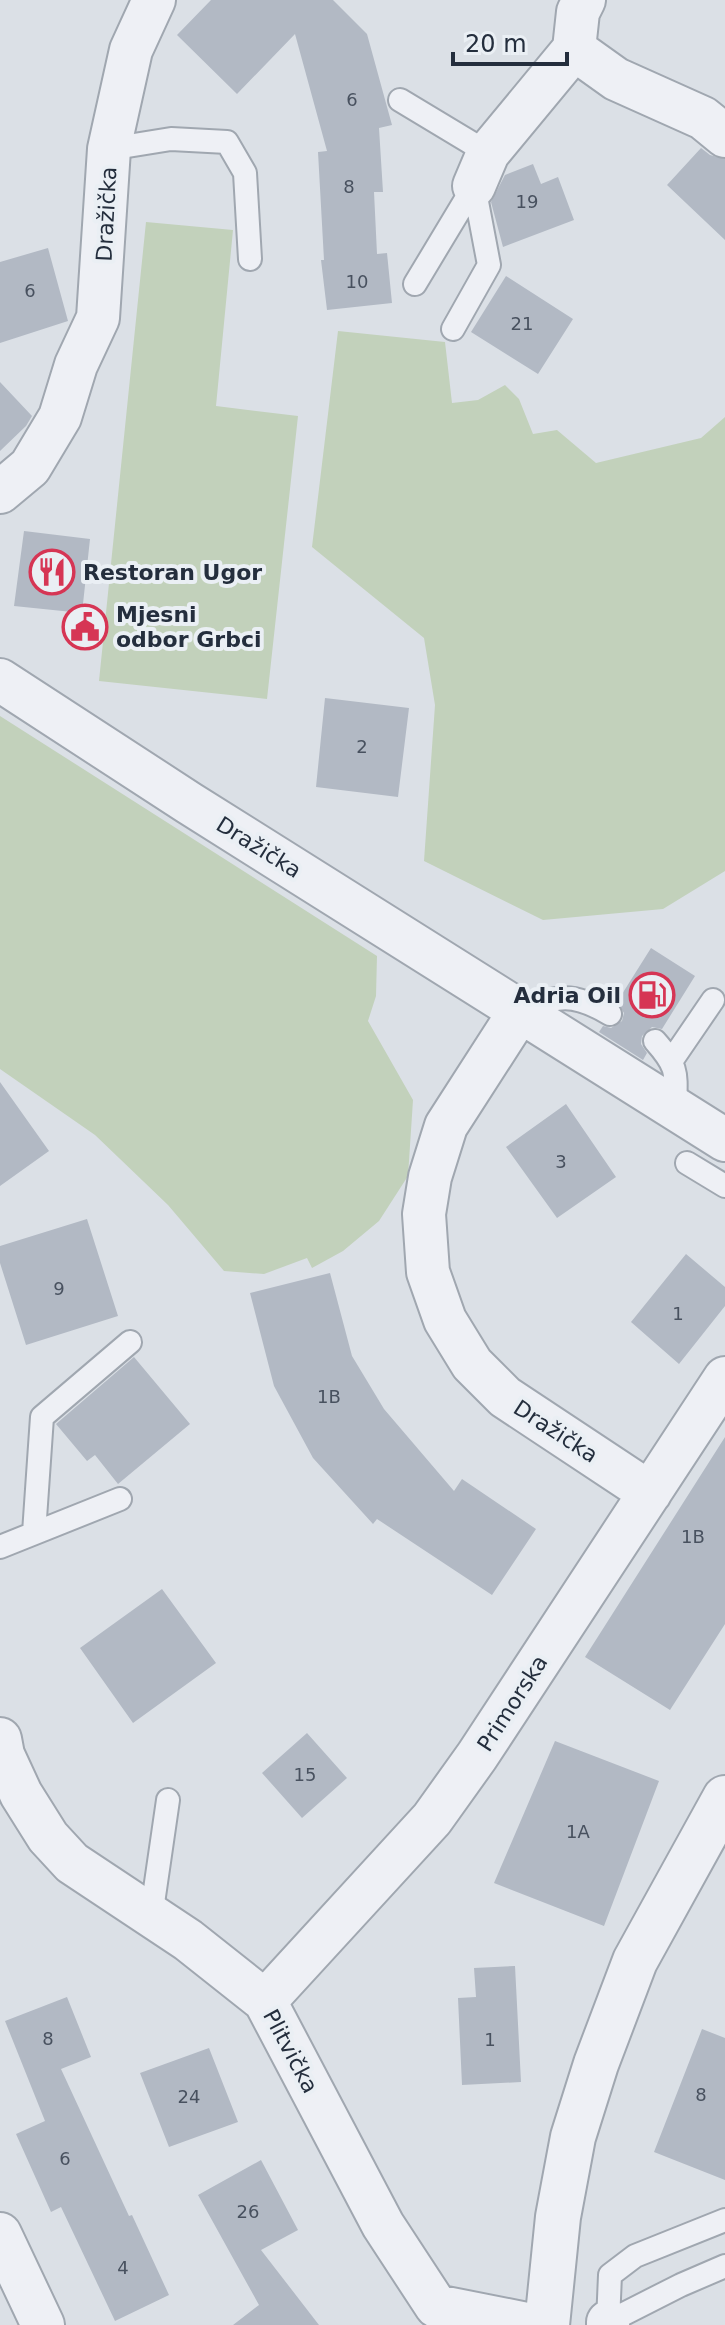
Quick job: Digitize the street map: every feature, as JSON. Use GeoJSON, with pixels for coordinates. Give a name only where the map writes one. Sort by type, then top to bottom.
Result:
{"type":"FeatureCollection","features":[{"type":"Feature","properties":{"kind":"street","name":"Dražička"},"geometry":{"type":"LineString","coordinates":[[0,492],[30,467],[60,417],[76,365],[98,318],[109,149],[131,50],[154,0]]}},
{"type":"Feature","properties":{"kind":"street"},"geometry":{"type":"LineString","coordinates":[[481,169],[574,49],[578,12],[584,0]]}},
{"type":"Feature","properties":{"kind":"street"},"geometry":{"type":"LineString","coordinates":[[574,49],[616,79],[703,118],[725,136]]}},
{"type":"Feature","properties":{"kind":"street","name":"Dražička"},"geometry":{"type":"LineString","coordinates":[[0,680],[164,787],[725,1140]]}},
{"type":"Feature","properties":{"kind":"street","name":"Dražička"},"geometry":{"type":"LineString","coordinates":[[520,1011],[446,1126],[430,1177],[424,1214],[428,1272],[445,1320],[472,1364],[505,1397],[650,1493]]}},
{"type":"Feature","properties":{"kind":"street","name":"Primorska"},"geometry":{"type":"LineString","coordinates":[[265,2001],[432,1819],[477,1756],[725,1378]]}},
{"type":"Feature","properties":{"kind":"street","name":"Plitvička"},"geometry":{"type":"LineString","coordinates":[[0,1739],[3,1755],[21,1794],[48,1837],[72,1863],[188,1940],[265,2001],[383,2225],[426,2315],[532,2325]]}},
{"type":"Feature","properties":{"kind":"street"},"geometry":{"type":"LineString","coordinates":[[547,2325],[558,2217],[573,2137],[596,2064],[635,1961],[719,1821]]}},
{"type":"Feature","properties":{"kind":"street"},"geometry":{"type":"LineString","coordinates":[[0,2234],[43,2325]]}},
{"type":"Feature","properties":{"kind":"lane"},"geometry":{"type":"LineString","coordinates":[[400,100],[481,169],[489,265],[453,329]]}},
{"type":"Feature","properties":{"kind":"lane"},"geometry":{"type":"LineString","coordinates":[[109,149],[171,139],[227,142],[245,173],[250,259]]}},
{"type":"Feature","properties":{"kind":"lane"},"geometry":{"type":"LineString","coordinates":[[415,284],[481,169]]}},
{"type":"Feature","properties":{"kind":"lane"},"geometry":{"type":"LineString","coordinates":[[520,1011],[549,999],[573,997],[610,1014]]}},
{"type":"Feature","properties":{"kind":"lane"},"geometry":{"type":"LineString","coordinates":[[672,1060],[713,1000]]}},
{"type":"Feature","properties":{"kind":"lane"},"geometry":{"type":"LineString","coordinates":[[655,1041],[672,1060],[676,1075],[675,1108]]}},
{"type":"Feature","properties":{"kind":"lane"},"geometry":{"type":"LineString","coordinates":[[687,1163],[725,1186]]}},
{"type":"Feature","properties":{"kind":"lane"},"geometry":{"type":"LineString","coordinates":[[34,1533],[42,1417],[130,1342]]}},
{"type":"Feature","properties":{"kind":"lane"},"geometry":{"type":"LineString","coordinates":[[0,1547],[120,1499]]}},
{"type":"Feature","properties":{"kind":"lane"},"geometry":{"type":"LineString","coordinates":[[151,1917],[168,1800]]}},
{"type":"Feature","properties":{"kind":"lane"},"geometry":{"type":"LineString","coordinates":[[608,2324],[610,2275],[635,2256],[725,2220]]}},
{"type":"Feature","properties":{"kind":"lane"},"geometry":{"type":"LineString","coordinates":[[608,2324],[681,2285],[725,2266]]}},
{"type":"Feature","properties":{"kind":"green space"},"geometry":{"type":"Polygon","coordinates":[[[146,222],[233,230],[216,406],[298,416],[267,699],[99,681],[146,222]]]}},
{"type":"Feature","properties":{"kind":"green space"},"geometry":{"type":"Polygon","coordinates":[[[338,331],[445,342],[452,403],[478,400],[505,385],[519,399],[533,434],[557,430],[596,463],[701,438],[725,417],[725,871],[663,909],[543,920],[424,861],[435,705],[424,638],[312,547],[338,331]]]}},
{"type":"Feature","properties":{"kind":"green space"},"geometry":{"type":"Polygon","coordinates":[[[0,716],[377,956],[376,996],[368,1021],[413,1100],[408,1176],[379,1221],[343,1251],[312,1268],[307,1258],[264,1274],[224,1271],[168,1205],[95,1135],[0,1069],[0,716]]]}},
{"type":"Feature","properties":{"kind":"building"},"geometry":{"type":"Polygon","coordinates":[[[211,0],[333,0],[367,34],[392,125],[379,128],[383,192],[374,192],[377,254],[387,253],[392,303],[327,310],[321,260],[324,260],[318,152],[327,151],[295,34],[237,94],[177,35],[211,0]]]}},
{"type":"Feature","properties":{"kind":"building"},"geometry":{"type":"Polygon","coordinates":[[[701,148],[710,155],[725,159],[725,240],[667,185],[701,148]]]}},
{"type":"Feature","properties":{"kind":"building"},"geometry":{"type":"Polygon","coordinates":[[[533,164],[541,184],[558,177],[574,220],[503,247],[491,202],[505,175],[533,164]]]}},
{"type":"Feature","properties":{"kind":"building"},"geometry":{"type":"Polygon","coordinates":[[[48,248],[68,321],[0,343],[0,262],[48,248]]]}},
{"type":"Feature","properties":{"kind":"building"},"geometry":{"type":"Polygon","coordinates":[[[506,276],[573,319],[538,374],[471,332],[506,276]]]}},
{"type":"Feature","properties":{"kind":"building"},"geometry":{"type":"Polygon","coordinates":[[[0,382],[32,416],[0,451],[0,382]]]}},
{"type":"Feature","properties":{"kind":"building","name":"Restoran Ugor"},"geometry":{"type":"Polygon","coordinates":[[[24,531],[90,539],[82,613],[14,606],[24,531]]]}},
{"type":"Feature","properties":{"kind":"building"},"geometry":{"type":"Polygon","coordinates":[[[325,698],[409,708],[398,797],[316,787],[325,698]]]}},
{"type":"Feature","properties":{"kind":"building","name":"Adria Oil"},"geometry":{"type":"Polygon","coordinates":[[[651,948],[695,976],[662,1029],[652,1027],[642,1036],[641,1044],[647,1053],[643,1060],[599,1032],[603,1026],[611,1028],[622,1021],[624,1013],[617,1002],[651,948]]]}},
{"type":"Feature","properties":{"kind":"building"},"geometry":{"type":"Polygon","coordinates":[[[0,1082],[49,1151],[0,1186],[0,1082]]]}},
{"type":"Feature","properties":{"kind":"building"},"geometry":{"type":"Polygon","coordinates":[[[566,1104],[616,1177],[557,1218],[506,1147],[566,1104]]]}},
{"type":"Feature","properties":{"kind":"building"},"geometry":{"type":"Polygon","coordinates":[[[87,1219],[118,1316],[26,1345],[0,1263],[0,1246],[87,1219]]]}},
{"type":"Feature","properties":{"kind":"building"},"geometry":{"type":"Polygon","coordinates":[[[686,1254],[725,1287],[725,1306],[679,1364],[631,1322],[686,1254]]]}},
{"type":"Feature","properties":{"kind":"building"},"geometry":{"type":"Polygon","coordinates":[[[330,1273],[352,1356],[384,1409],[454,1491],[462,1479],[536,1529],[492,1595],[377,1519],[373,1524],[313,1458],[274,1386],[250,1293],[330,1273]]]}},
{"type":"Feature","properties":{"kind":"building"},"geometry":{"type":"Polygon","coordinates":[[[134,1357],[190,1424],[118,1484],[95,1455],[87,1461],[56,1424],[134,1357]]]}},
{"type":"Feature","properties":{"kind":"building"},"geometry":{"type":"Polygon","coordinates":[[[725,1437],[725,1624],[670,1710],[585,1657],[725,1437]]]}},
{"type":"Feature","properties":{"kind":"building"},"geometry":{"type":"Polygon","coordinates":[[[162,1589],[216,1663],[133,1723],[80,1648],[162,1589]]]}},
{"type":"Feature","properties":{"kind":"building"},"geometry":{"type":"Polygon","coordinates":[[[307,1733],[347,1778],[302,1818],[262,1773],[307,1733]]]}},
{"type":"Feature","properties":{"kind":"building"},"geometry":{"type":"Polygon","coordinates":[[[555,1741],[659,1781],[604,1926],[494,1883],[555,1741]]]}},
{"type":"Feature","properties":{"kind":"building"},"geometry":{"type":"Polygon","coordinates":[[[515,1966],[521,2082],[462,2085],[458,1998],[476,1997],[474,1968],[515,1966]]]}},
{"type":"Feature","properties":{"kind":"building"},"geometry":{"type":"Polygon","coordinates":[[[67,1997],[91,2057],[61,2069],[169,2295],[115,2321],[61,2207],[51,2212],[16,2134],[45,2121],[5,2021],[67,1997]]]}},
{"type":"Feature","properties":{"kind":"building"},"geometry":{"type":"Polygon","coordinates":[[[702,2029],[725,2038],[725,2180],[654,2152],[702,2029]]]}},
{"type":"Feature","properties":{"kind":"building"},"geometry":{"type":"Polygon","coordinates":[[[209,2048],[238,2122],[169,2147],[140,2073],[209,2048]]]}},
{"type":"Feature","properties":{"kind":"building"},"geometry":{"type":"Polygon","coordinates":[[[261,2160],[298,2230],[261,2250],[319,2325],[233,2325],[259,2305],[198,2195],[261,2160]]]}},
{"type":"Feature","properties":{"kind":"place","name":"Restoran Ugor"},"geometry":{"type":"Point","coordinates":[52,572]}},
{"type":"Feature","properties":{"kind":"place","name":"Mjesni odbor Grbci"},"geometry":{"type":"Point","coordinates":[85,627]}},
{"type":"Feature","properties":{"kind":"place","name":"Adria Oil"},"geometry":{"type":"Point","coordinates":[652,995]}}]}
